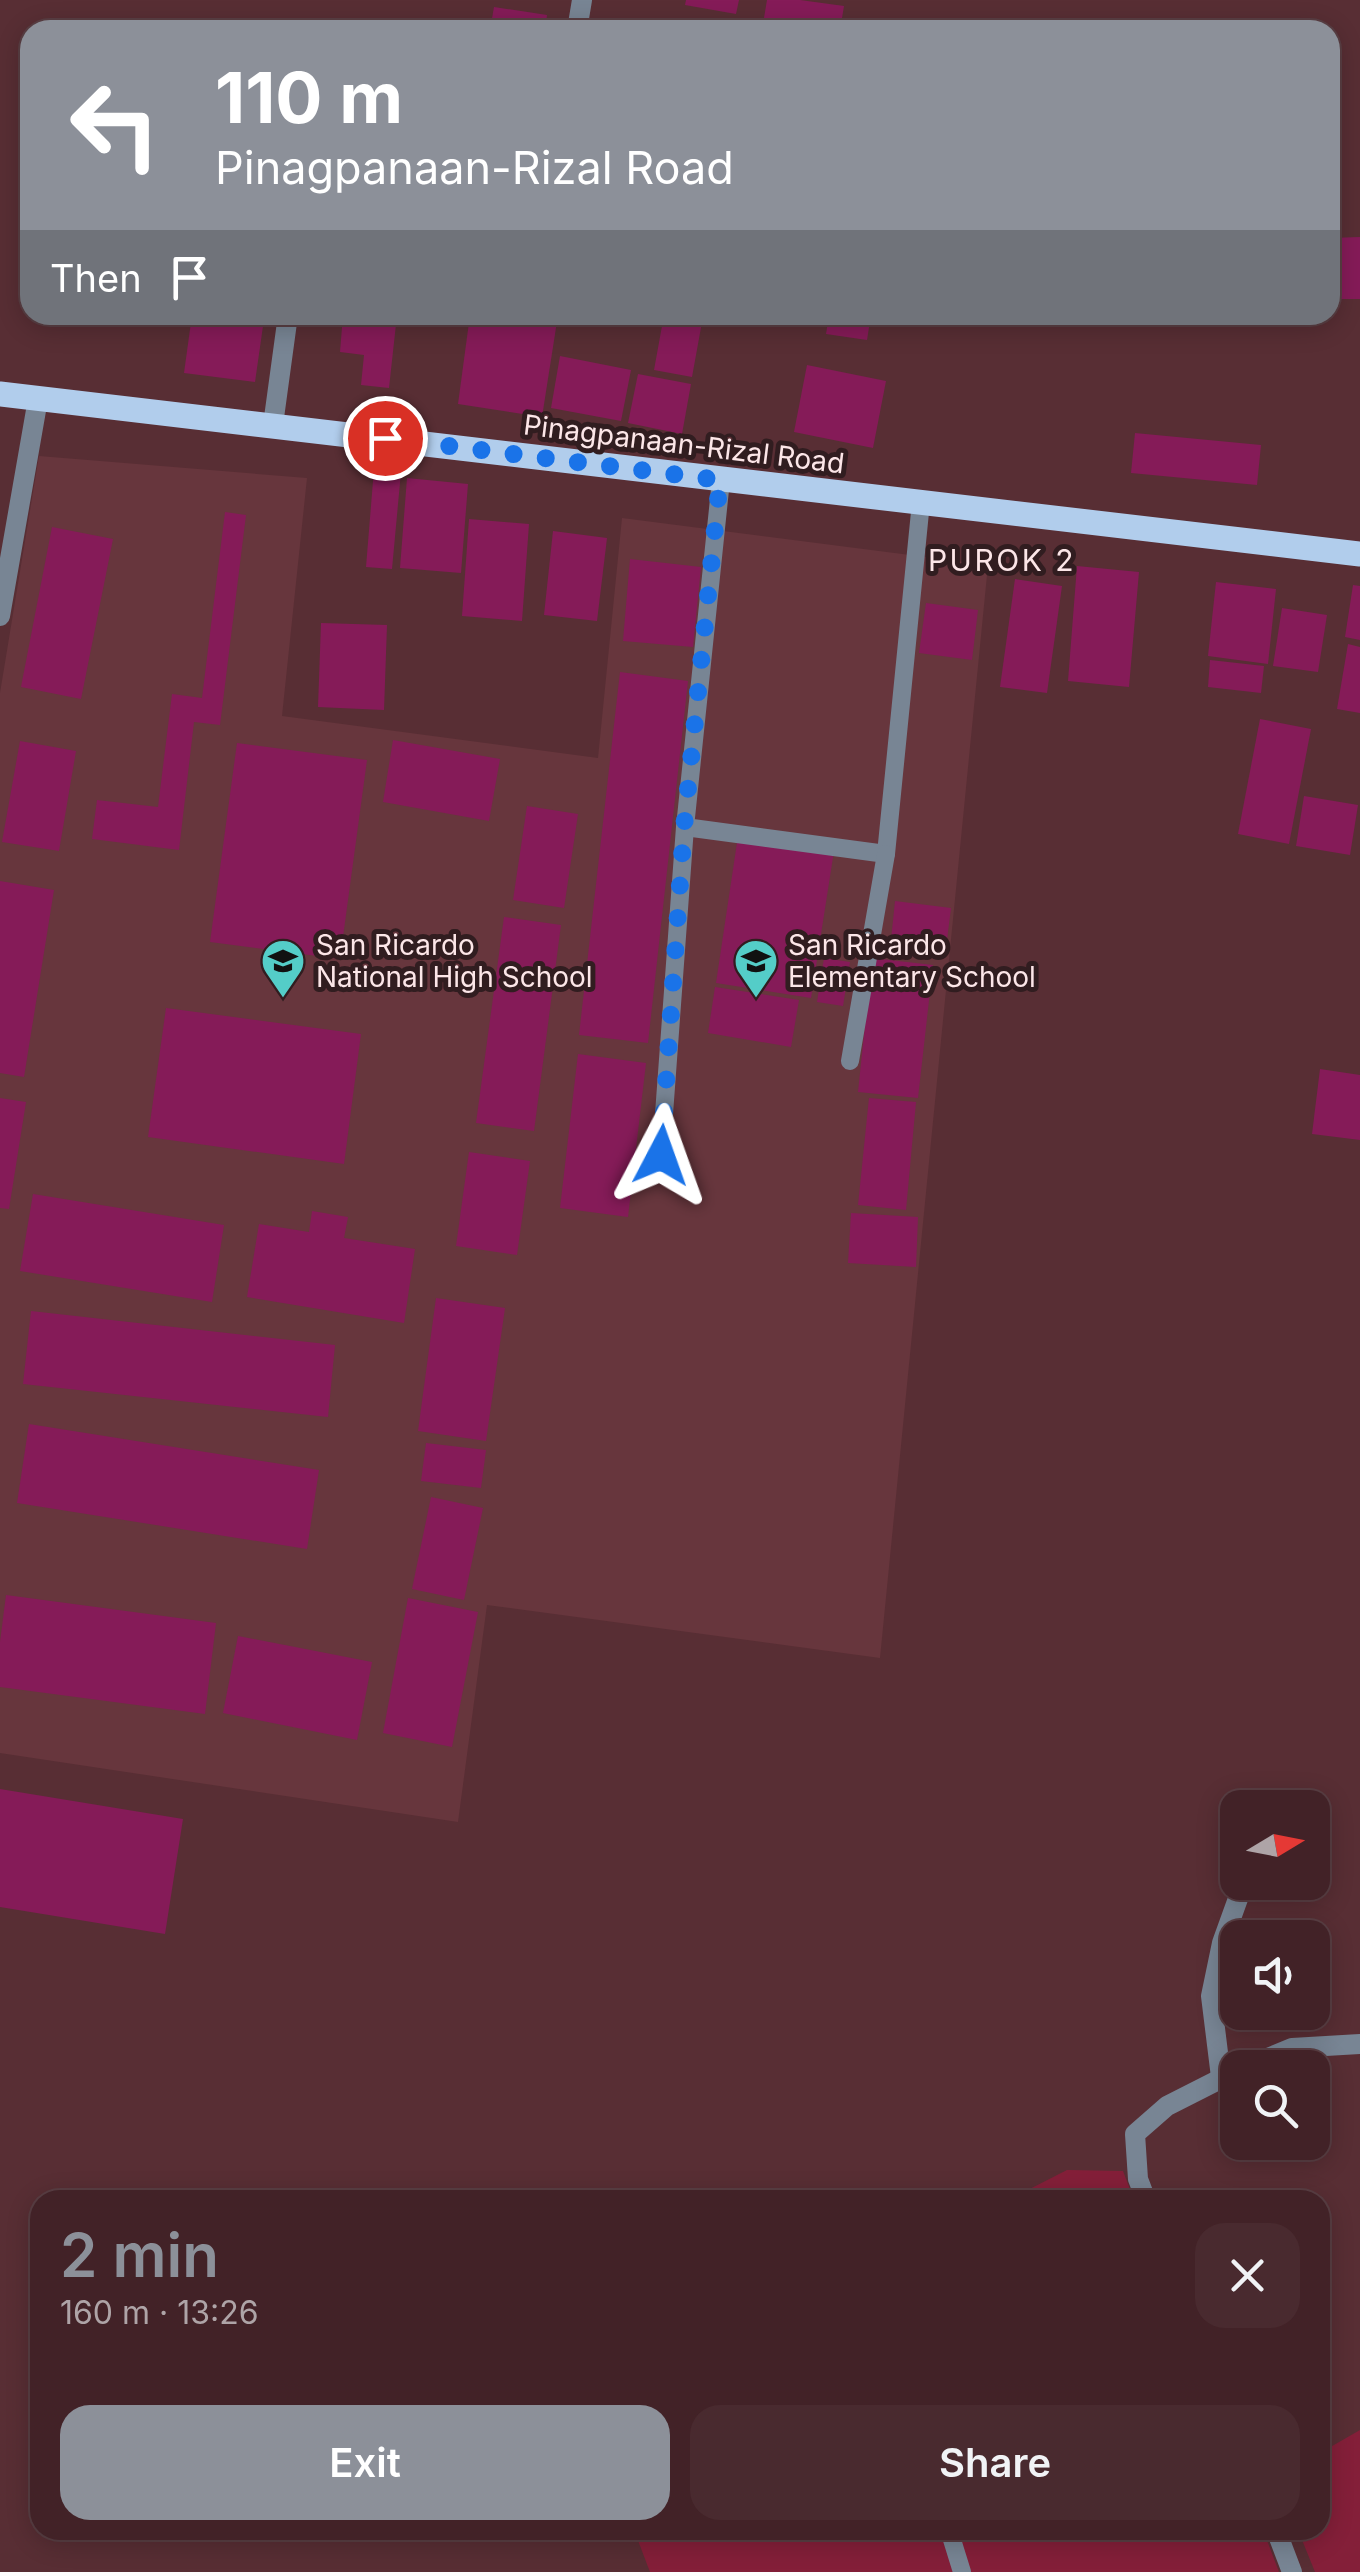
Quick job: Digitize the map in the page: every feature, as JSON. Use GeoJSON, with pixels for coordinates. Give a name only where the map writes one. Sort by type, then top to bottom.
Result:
{"type":"FeatureCollection","features":[{"type":"Feature","properties":{"kind":"main road","name":"Pinagpanaan-Rizal Road"},"geometry":{"type":"LineString","coordinates":[[0,394],[1360,554]]}},
{"type":"Feature","properties":{"kind":"street"},"geometry":{"type":"LineString","coordinates":[[273,425],[287,325]]}},
{"type":"Feature","properties":{"kind":"street"},"geometry":{"type":"LineString","coordinates":[[0,616],[38,398]]}},
{"type":"Feature","properties":{"kind":"street"},"geometry":{"type":"LineString","coordinates":[[1227,2050],[1211,1996],[1222,1943],[1238,1900]]}},
{"type":"Feature","properties":{"kind":"street"},"geometry":{"type":"LineString","coordinates":[[1287,2050],[1360,2044]]}},
{"type":"Feature","properties":{"kind":"street"},"geometry":{"type":"LineString","coordinates":[[1142,2190],[1135,2134],[1166,2106],[1220,2079]]}},
{"type":"Feature","properties":{"kind":"street"},"geometry":{"type":"LineString","coordinates":[[1280,2540],[1292,2572]]}},
{"type":"Feature","properties":{"kind":"lane"},"geometry":{"type":"LineString","coordinates":[[661,1155],[684,827],[720,480]]}},
{"type":"Feature","properties":{"kind":"lane"},"geometry":{"type":"LineString","coordinates":[[850,1061],[886,854],[921,502]]}},
{"type":"Feature","properties":{"kind":"lane"},"geometry":{"type":"LineString","coordinates":[[684,827],[886,854]]}},
{"type":"Feature","properties":{"kind":"lane"},"geometry":{"type":"LineString","coordinates":[[952,2540],[962,2572]]}},
{"type":"Feature","properties":{"kind":"shaded area","name":"San Ricardo National High School"},"geometry":{"type":"Polygon","coordinates":[[[39,456],[307,478],[282,716],[598,758],[622,518],[988,565],[880,1658],[487,1605],[458,1822],[0,1753],[0,693],[39,456]]]}},
{"type":"Feature","properties":{"kind":"shaded area"},"geometry":{"type":"Polygon","coordinates":[[[1067,2170],[1123,2171],[1130,2190],[1028,2190],[1067,2170]]]}},
{"type":"Feature","properties":{"kind":"shaded area"},"geometry":{"type":"Polygon","coordinates":[[[1360,2430],[1360,2572],[1315,2572],[1302,2540],[1330,2540],[1330,2447],[1360,2430]]]}},
{"type":"Feature","properties":{"kind":"shaded area"},"geometry":{"type":"Polygon","coordinates":[[[638,2540],[1267,2540],[1279,2572],[650,2572],[638,2540]]]}},
{"type":"Feature","properties":{"kind":"building"},"geometry":{"type":"Polygon","coordinates":[[[686,0],[739,0],[736,14],[685,5],[686,0]]]}},
{"type":"Feature","properties":{"kind":"building"},"geometry":{"type":"Polygon","coordinates":[[[767,0],[844,6],[842,20],[764,20],[767,0]]]}},
{"type":"Feature","properties":{"kind":"building"},"geometry":{"type":"Polygon","coordinates":[[[494,7],[547,15],[546,20],[492,20],[494,7]]]}},
{"type":"Feature","properties":{"kind":"building"},"geometry":{"type":"Polygon","coordinates":[[[1360,237],[1360,299],[1340,299],[1340,238],[1360,237]]]}},
{"type":"Feature","properties":{"kind":"building"},"geometry":{"type":"Polygon","coordinates":[[[191,325],[263,325],[255,382],[184,373],[191,325]]]}},
{"type":"Feature","properties":{"kind":"building"},"geometry":{"type":"Polygon","coordinates":[[[342,325],[396,325],[389,388],[361,385],[364,355],[340,352],[342,325]]]}},
{"type":"Feature","properties":{"kind":"building"},"geometry":{"type":"Polygon","coordinates":[[[469,325],[556,325],[542,417],[458,404],[469,325]]]}},
{"type":"Feature","properties":{"kind":"building"},"geometry":{"type":"Polygon","coordinates":[[[662,325],[701,325],[692,377],[654,370],[662,325]]]}},
{"type":"Feature","properties":{"kind":"building"},"geometry":{"type":"Polygon","coordinates":[[[827,325],[869,325],[867,340],[826,334],[827,325]]]}},
{"type":"Feature","properties":{"kind":"building"},"geometry":{"type":"Polygon","coordinates":[[[560,356],[631,370],[621,421],[551,408],[560,356]]]}},
{"type":"Feature","properties":{"kind":"building"},"geometry":{"type":"Polygon","coordinates":[[[807,365],[886,381],[873,448],[794,432],[807,365]]]}},
{"type":"Feature","properties":{"kind":"building"},"geometry":{"type":"Polygon","coordinates":[[[638,374],[691,384],[682,434],[628,423],[638,374]]]}},
{"type":"Feature","properties":{"kind":"building"},"geometry":{"type":"Polygon","coordinates":[[[1135,433],[1261,445],[1257,485],[1131,473],[1135,433]]]}},
{"type":"Feature","properties":{"kind":"building"},"geometry":{"type":"Polygon","coordinates":[[[374,469],[401,472],[392,569],[366,567],[374,469]]]}},
{"type":"Feature","properties":{"kind":"building"},"geometry":{"type":"Polygon","coordinates":[[[407,478],[468,484],[461,573],[400,568],[407,478]]]}},
{"type":"Feature","properties":{"kind":"building"},"geometry":{"type":"Polygon","coordinates":[[[225,512],[246,515],[220,725],[194,722],[179,850],[92,839],[97,800],[158,807],[172,694],[202,698],[225,512]]]}},
{"type":"Feature","properties":{"kind":"building"},"geometry":{"type":"Polygon","coordinates":[[[469,519],[529,524],[522,621],[462,616],[469,519]]]}},
{"type":"Feature","properties":{"kind":"building"},"geometry":{"type":"Polygon","coordinates":[[[52,527],[113,539],[81,699],[21,687],[52,527]]]}},
{"type":"Feature","properties":{"kind":"building"},"geometry":{"type":"Polygon","coordinates":[[[553,531],[607,538],[597,621],[544,615],[553,531]]]}},
{"type":"Feature","properties":{"kind":"building"},"geometry":{"type":"Polygon","coordinates":[[[630,559],[701,567],[693,647],[623,641],[630,559]]]}},
{"type":"Feature","properties":{"kind":"building"},"geometry":{"type":"Polygon","coordinates":[[[1077,566],[1139,572],[1129,687],[1068,681],[1077,566]]]}},
{"type":"Feature","properties":{"kind":"building"},"geometry":{"type":"Polygon","coordinates":[[[1015,579],[1062,586],[1047,693],[1000,687],[1015,579]]]}},
{"type":"Feature","properties":{"kind":"building"},"geometry":{"type":"Polygon","coordinates":[[[1216,582],[1276,589],[1268,664],[1208,656],[1216,582]]]}},
{"type":"Feature","properties":{"kind":"building"},"geometry":{"type":"Polygon","coordinates":[[[1353,585],[1360,586],[1360,640],[1345,637],[1353,585]]]}},
{"type":"Feature","properties":{"kind":"building"},"geometry":{"type":"Polygon","coordinates":[[[926,603],[978,610],[972,660],[919,653],[926,603]]]}},
{"type":"Feature","properties":{"kind":"building"},"geometry":{"type":"Polygon","coordinates":[[[1282,608],[1327,615],[1318,672],[1273,666],[1282,608]]]}},
{"type":"Feature","properties":{"kind":"building"},"geometry":{"type":"Polygon","coordinates":[[[321,623],[387,625],[384,710],[318,707],[321,623]]]}},
{"type":"Feature","properties":{"kind":"building"},"geometry":{"type":"Polygon","coordinates":[[[1348,644],[1360,647],[1360,713],[1337,709],[1348,644]]]}},
{"type":"Feature","properties":{"kind":"building"},"geometry":{"type":"Polygon","coordinates":[[[1210,660],[1264,666],[1261,693],[1208,687],[1210,660]]]}},
{"type":"Feature","properties":{"kind":"building"},"geometry":{"type":"Polygon","coordinates":[[[620,672],[688,681],[648,1043],[579,1035],[620,672]]]}},
{"type":"Feature","properties":{"kind":"building"},"geometry":{"type":"Polygon","coordinates":[[[1260,719],[1311,729],[1289,844],[1238,834],[1260,719]]]}},
{"type":"Feature","properties":{"kind":"building"},"geometry":{"type":"Polygon","coordinates":[[[393,740],[500,759],[489,821],[383,802],[393,740]]]}},
{"type":"Feature","properties":{"kind":"building"},"geometry":{"type":"Polygon","coordinates":[[[20,741],[76,751],[59,851],[2,842],[20,741]]]}},
{"type":"Feature","properties":{"kind":"building"},"geometry":{"type":"Polygon","coordinates":[[[237,743],[367,760],[340,959],[210,942],[237,743]]]}},
{"type":"Feature","properties":{"kind":"building"},"geometry":{"type":"Polygon","coordinates":[[[1304,796],[1358,805],[1350,855],[1296,846],[1304,796]]]}},
{"type":"Feature","properties":{"kind":"building"},"geometry":{"type":"Polygon","coordinates":[[[527,806],[578,814],[564,908],[513,900],[527,806]]]}},
{"type":"Feature","properties":{"kind":"building"},"geometry":{"type":"Polygon","coordinates":[[[738,836],[834,851],[811,998],[716,983],[738,836]]]}},
{"type":"Feature","properties":{"kind":"building"},"geometry":{"type":"Polygon","coordinates":[[[0,881],[54,890],[24,1077],[0,1073],[0,881]]]}},
{"type":"Feature","properties":{"kind":"building"},"geometry":{"type":"Polygon","coordinates":[[[895,901],[951,908],[945,956],[890,950],[895,901]]]}},
{"type":"Feature","properties":{"kind":"building"},"geometry":{"type":"Polygon","coordinates":[[[504,917],[561,925],[534,1131],[476,1123],[504,917]]]}},
{"type":"Feature","properties":{"kind":"building"},"geometry":{"type":"Polygon","coordinates":[[[824,958],[850,962],[843,1006],[817,1002],[824,958]]]}},
{"type":"Feature","properties":{"kind":"building"},"geometry":{"type":"Polygon","coordinates":[[[872,958],[933,965],[918,1098],[858,1092],[872,958]]]}},
{"type":"Feature","properties":{"kind":"building"},"geometry":{"type":"Polygon","coordinates":[[[715,987],[799,1000],[791,1047],[708,1033],[715,987]]]}},
{"type":"Feature","properties":{"kind":"building"},"geometry":{"type":"Polygon","coordinates":[[[166,1008],[361,1034],[344,1164],[148,1137],[166,1008]]]}},
{"type":"Feature","properties":{"kind":"building"},"geometry":{"type":"Polygon","coordinates":[[[578,1054],[646,1063],[628,1217],[560,1208],[578,1054]]]}},
{"type":"Feature","properties":{"kind":"building"},"geometry":{"type":"Polygon","coordinates":[[[1320,1069],[1360,1075],[1360,1140],[1312,1134],[1320,1069]]]}},
{"type":"Feature","properties":{"kind":"building"},"geometry":{"type":"Polygon","coordinates":[[[0,1098],[26,1102],[9,1209],[0,1208],[0,1098]]]}},
{"type":"Feature","properties":{"kind":"building"},"geometry":{"type":"Polygon","coordinates":[[[869,1098],[916,1102],[906,1210],[858,1205],[869,1098]]]}},
{"type":"Feature","properties":{"kind":"building"},"geometry":{"type":"Polygon","coordinates":[[[469,1152],[530,1161],[517,1255],[456,1246],[469,1152]]]}},
{"type":"Feature","properties":{"kind":"building"},"geometry":{"type":"Polygon","coordinates":[[[33,1194],[224,1225],[212,1302],[20,1271],[33,1194]]]}},
{"type":"Feature","properties":{"kind":"building"},"geometry":{"type":"Polygon","coordinates":[[[312,1211],[348,1217],[344,1238],[415,1249],[404,1323],[247,1297],[259,1224],[309,1232],[312,1211]]]}},
{"type":"Feature","properties":{"kind":"building"},"geometry":{"type":"Polygon","coordinates":[[[851,1213],[918,1217],[916,1267],[848,1263],[851,1213]]]}},
{"type":"Feature","properties":{"kind":"building"},"geometry":{"type":"Polygon","coordinates":[[[436,1298],[505,1308],[486,1441],[418,1431],[436,1298]]]}},
{"type":"Feature","properties":{"kind":"building"},"geometry":{"type":"Polygon","coordinates":[[[31,1311],[335,1345],[328,1417],[23,1384],[31,1311]]]}},
{"type":"Feature","properties":{"kind":"building"},"geometry":{"type":"Polygon","coordinates":[[[29,1424],[319,1470],[307,1549],[17,1503],[29,1424]]]}},
{"type":"Feature","properties":{"kind":"building"},"geometry":{"type":"Polygon","coordinates":[[[426,1443],[486,1450],[481,1488],[421,1481],[426,1443]]]}},
{"type":"Feature","properties":{"kind":"building"},"geometry":{"type":"Polygon","coordinates":[[[431,1497],[483,1508],[464,1600],[412,1589],[431,1497]]]}},
{"type":"Feature","properties":{"kind":"building"},"geometry":{"type":"Polygon","coordinates":[[[6,1595],[216,1623],[205,1714],[0,1687],[6,1595]]]}},
{"type":"Feature","properties":{"kind":"building"},"geometry":{"type":"Polygon","coordinates":[[[408,1598],[478,1612],[452,1747],[383,1733],[408,1598]]]}},
{"type":"Feature","properties":{"kind":"building"},"geometry":{"type":"Polygon","coordinates":[[[238,1636],[372,1662],[357,1740],[223,1713],[238,1636]]]}},
{"type":"Feature","properties":{"kind":"building"},"geometry":{"type":"Polygon","coordinates":[[[0,1789],[183,1819],[165,1934],[0,1907],[0,1789]]]}},
{"type":"Feature","properties":{"kind":"place","name":"San Ricardo National High School"},"geometry":{"type":"Point","coordinates":[283,999]}},
{"type":"Feature","properties":{"kind":"place","name":"San Ricardo Elementary School"},"geometry":{"type":"Point","coordinates":[756,999]}},
{"type":"Feature","properties":{"kind":"district","name":"PUROK 2"},"geometry":{"type":"Point","coordinates":[1002,560]}},
{"type":"Feature","properties":{"kind":"route"},"geometry":{"type":"LineString","coordinates":[[385,438],[720,480],[684,827],[661,1155]]}}]}
